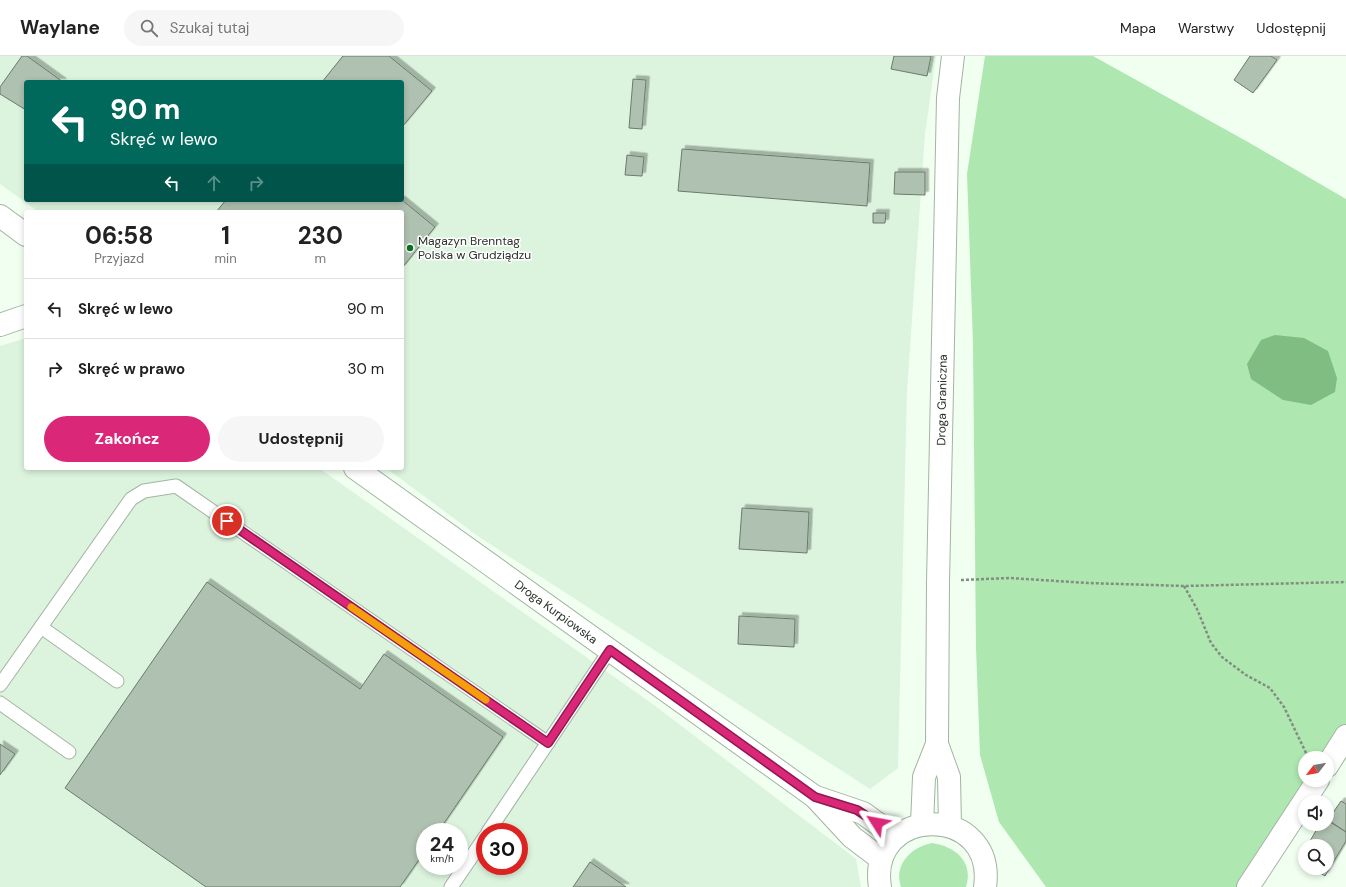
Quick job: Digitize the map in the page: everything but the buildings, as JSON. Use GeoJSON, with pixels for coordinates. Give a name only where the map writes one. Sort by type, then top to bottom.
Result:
{"type":"FeatureCollection","features":[{"type":"Feature","properties":{"kind":"street","name":"Droga Graniczna"},"geometry":{"type":"LineString","coordinates":[[950,826],[949,777],[937,744],[938,583],[948,98],[953,56]]}},
{"type":"Feature","properties":{"kind":"street"},"geometry":{"type":"LineString","coordinates":[[0,216],[24,234]]}},
{"type":"Feature","properties":{"kind":"street"},"geometry":{"type":"LineString","coordinates":[[0,325],[24,317]]}},
{"type":"Feature","properties":{"kind":"street","name":"Droga Kurpiowska"},"geometry":{"type":"LineString","coordinates":[[358,470],[815,797],[852,837],[881,859]]}},
{"type":"Feature","properties":{"kind":"street"},"geometry":{"type":"LineString","coordinates":[[1334,755],[1346,736]]}},
{"type":"Feature","properties":{"kind":"street","name":"Droga Graniczna"},"geometry":{"type":"LineString","coordinates":[[922,824],[924,777],[937,744]]}},
{"type":"Feature","properties":{"kind":"street"},"geometry":{"type":"LineString","coordinates":[[1248,887],[1313,787]]}},
{"type":"Feature","properties":{"kind":"street","name":"Droga Kurpiowska"},"geometry":{"type":"LineString","coordinates":[[815,797],[864,813],[896,837]]}},
{"type":"Feature","properties":{"kind":"street"},"geometry":{"type":"LineString","coordinates":[[880,887],[878,877],[881,859],[896,837],[908,829],[922,824],[936,823],[950,826],[965,834],[977,846],[984,861],[991,884]]}},
{"type":"Feature","properties":{"kind":"lane"},"geometry":{"type":"LineString","coordinates":[[0,685],[131,499],[144,491],[176,486],[548,743]]}},
{"type":"Feature","properties":{"kind":"lane"},"geometry":{"type":"LineString","coordinates":[[41,627],[117,681]]}},
{"type":"Feature","properties":{"kind":"lane"},"geometry":{"type":"LineString","coordinates":[[494,823],[610,650]]}},
{"type":"Feature","properties":{"kind":"lane"},"geometry":{"type":"LineString","coordinates":[[0,703],[69,752]]}},
{"type":"Feature","properties":{"kind":"lane"},"geometry":{"type":"LineString","coordinates":[[451,887],[476,850]]}},
{"type":"Feature","properties":{"kind":"path"},"geometry":{"type":"LineString","coordinates":[[954,581],[1010,578],[1088,583],[1184,586],[1346,582]]}},
{"type":"Feature","properties":{"kind":"path"},"geometry":{"type":"LineString","coordinates":[[1184,586],[1200,616],[1211,644],[1222,657],[1246,675],[1270,688],[1284,707],[1306,751]]}},
{"type":"Feature","properties":{"kind":"shaded area"},"geometry":{"type":"Polygon","coordinates":[[[0,56],[936,56],[925,134],[907,391],[898,768],[870,789],[479,537],[389,470],[404,470],[404,210],[36,210],[25,202],[404,202],[404,80],[24,80],[24,201],[0,184],[0,56]]]}},
{"type":"Feature","properties":{"kind":"shaded area"},"geometry":{"type":"Polygon","coordinates":[[[985,56],[1093,56],[1248,142],[1346,199],[1346,751],[1334,770],[1334,751],[1298,751],[1298,787],[1324,787],[1318,795],[1298,795],[1298,828],[1261,887],[1046,887],[999,822],[980,755],[976,648],[973,344],[967,174],[985,56]]]}},
{"type":"Feature","properties":{"kind":"shaded area"},"geometry":{"type":"Polygon","coordinates":[[[1275,335],[1304,338],[1328,351],[1337,378],[1335,392],[1311,405],[1283,400],[1251,379],[1247,364],[1261,340],[1275,335]]]}},
{"type":"Feature","properties":{"kind":"shaded area"},"geometry":{"type":"Polygon","coordinates":[[[24,339],[24,470],[322,470],[654,705],[856,859],[861,887],[0,887],[0,346],[24,339]]]}},
{"type":"Feature","properties":{"kind":"shaded area"},"geometry":{"type":"Polygon","coordinates":[[[932,843],[948,848],[961,857],[967,870],[968,878],[966,887],[901,887],[899,879],[900,871],[906,858],[918,848],[932,843]]]}},
{"type":"Feature","properties":{"kind":"slow traffic"},"geometry":{"type":"LineString","coordinates":[[351,607],[486,700]]}},
{"type":"Feature","properties":{"kind":"place","name":"Magazyn Brenntag Polska w Grudziądzu"},"geometry":{"type":"Point","coordinates":[410,248]}},
{"type":"Feature","properties":{"kind":"route"},"geometry":{"type":"LineString","coordinates":[[227,521],[548,743],[610,650],[815,797],[857,810],[877,823]]}}]}
